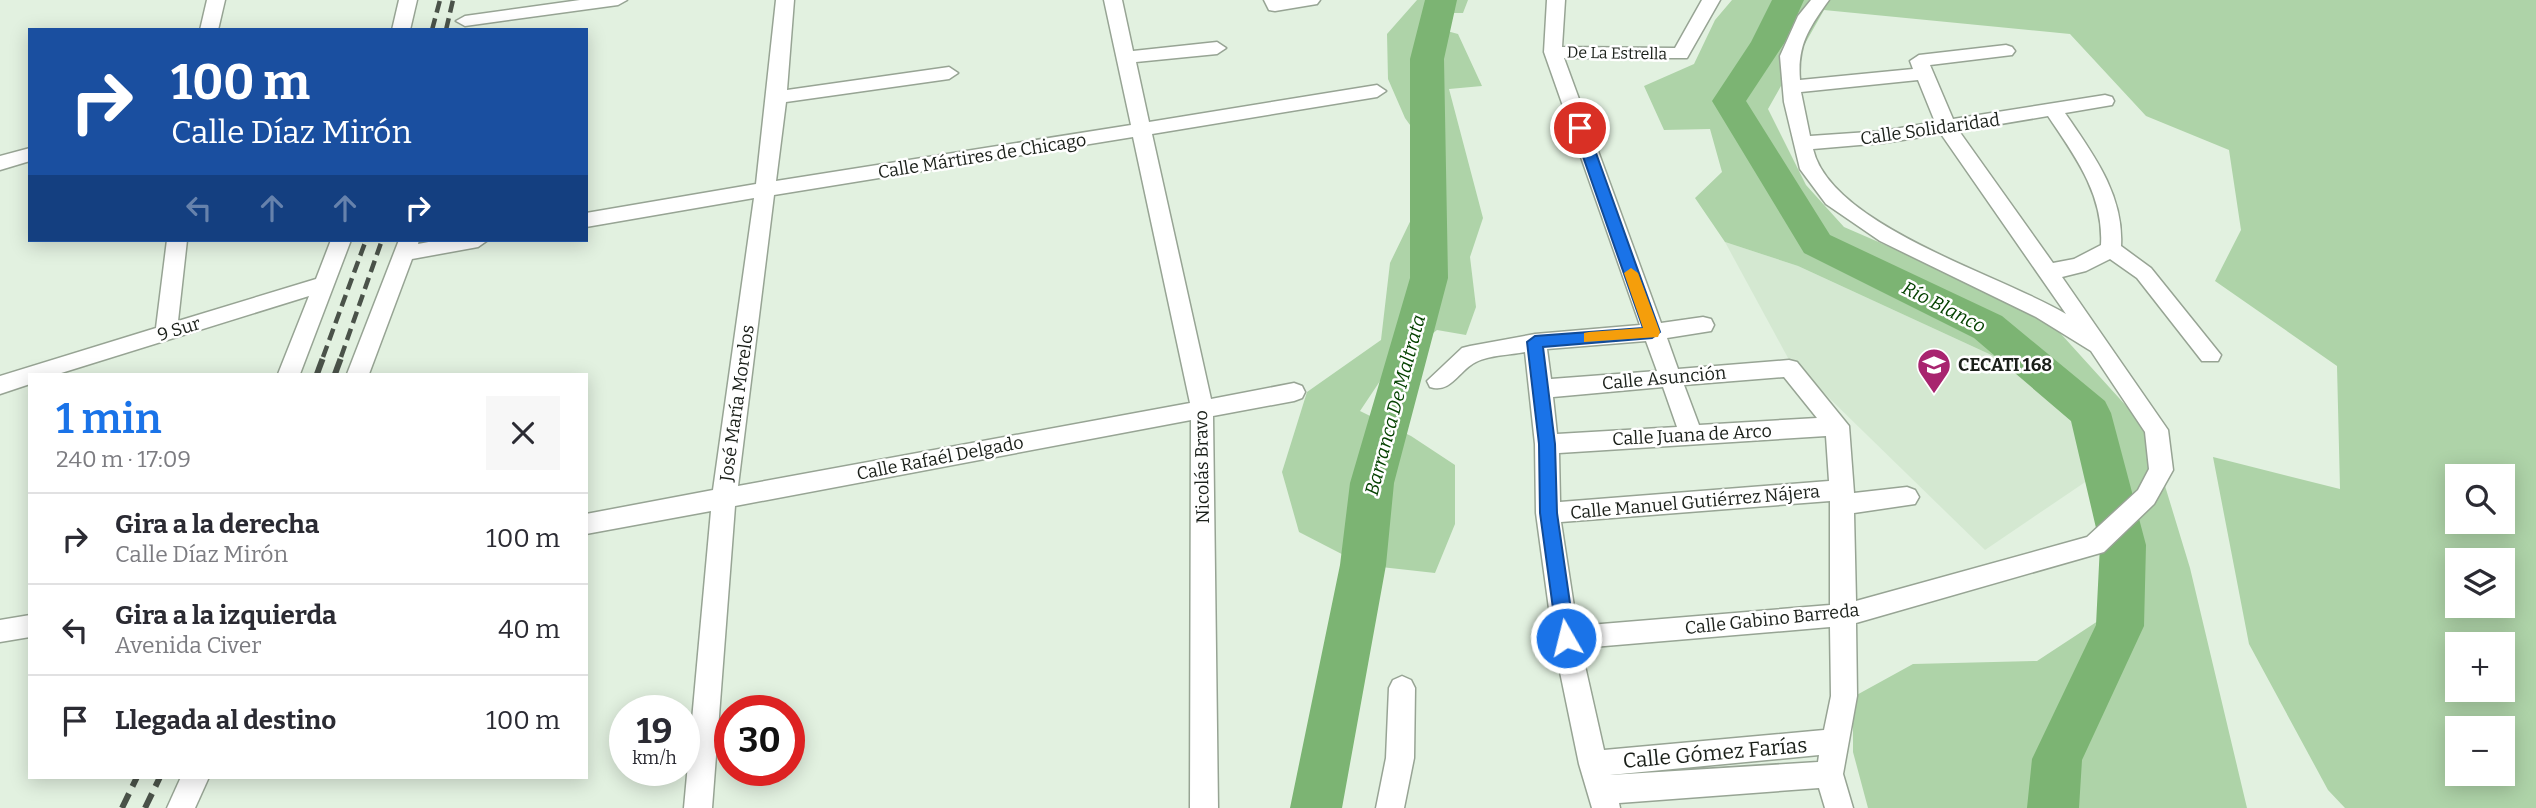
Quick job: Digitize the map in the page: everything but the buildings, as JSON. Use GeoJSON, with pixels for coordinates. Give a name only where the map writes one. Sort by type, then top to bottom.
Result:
{"type":"FeatureCollection","features":[{"type":"Feature","properties":{"kind":"street"},"geometry":{"type":"LineString","coordinates":[[209,28],[215,0]]}},
{"type":"Feature","properties":{"kind":"street"},"geometry":{"type":"LineString","coordinates":[[401,28],[408,0]]}},
{"type":"Feature","properties":{"kind":"street"},"geometry":{"type":"LineString","coordinates":[[470,0],[464,25],[618,0]]}},
{"type":"Feature","properties":{"kind":"street","name":"José María Morelos"},"geometry":{"type":"LineString","coordinates":[[698,808],[724,499],[766,188],[785,0]]}},
{"type":"Feature","properties":{"kind":"street"},"geometry":{"type":"LineString","coordinates":[[1113,0],[1143,131]]}},
{"type":"Feature","properties":{"kind":"street"},"geometry":{"type":"LineString","coordinates":[[1273,0],[1275,6],[1311,0]]}},
{"type":"Feature","properties":{"kind":"street"},"geometry":{"type":"LineString","coordinates":[[1556,0],[1553,52],[1691,435]]}},
{"type":"Feature","properties":{"kind":"street","name":"De La Estrella"},"geometry":{"type":"LineString","coordinates":[[1553,52],[1681,54],[1712,0]]}},
{"type":"Feature","properties":{"kind":"street"},"geometry":{"type":"LineString","coordinates":[[1819,0],[1807,16],[1789,56],[1791,87],[1807,164],[1833,199],[1887,236],[2044,311],[2099,345]]}},
{"type":"Feature","properties":{"kind":"street"},"geometry":{"type":"LineString","coordinates":[[1125,58],[1217,48]]}},
{"type":"Feature","properties":{"kind":"street"},"geometry":{"type":"LineString","coordinates":[[1791,87],[2006,51]]}},
{"type":"Feature","properties":{"kind":"street"},"geometry":{"type":"LineString","coordinates":[[1921,67],[1947,128],[2099,345]]}},
{"type":"Feature","properties":{"kind":"street"},"geometry":{"type":"LineString","coordinates":[[777,97],[948,73]]}},
{"type":"Feature","properties":{"kind":"street","name":"Calle Mártires de Chicago"},"geometry":{"type":"LineString","coordinates":[[588,220],[766,188],[1143,131],[1377,90]]}},
{"type":"Feature","properties":{"kind":"street","name":"Calle Solidaridad"},"geometry":{"type":"LineString","coordinates":[[1804,143],[1947,128],[2105,101]]}},
{"type":"Feature","properties":{"kind":"street"},"geometry":{"type":"LineString","coordinates":[[2054,111],[2098,178],[2114,229],[2111,249]]}},
{"type":"Feature","properties":{"kind":"street","name":"Nicolás Bravo"},"geometry":{"type":"LineString","coordinates":[[1143,131],[1202,407],[1205,808]]}},
{"type":"Feature","properties":{"kind":"street"},"geometry":{"type":"LineString","coordinates":[[0,163],[28,156]]}},
{"type":"Feature","properties":{"kind":"street"},"geometry":{"type":"LineString","coordinates":[[166,333],[177,242]]}},
{"type":"Feature","properties":{"kind":"street"},"geometry":{"type":"LineString","coordinates":[[289,373],[340,242]]}},
{"type":"Feature","properties":{"kind":"street"},"geometry":{"type":"LineString","coordinates":[[358,373],[408,246],[455,242]]}},
{"type":"Feature","properties":{"kind":"street"},"geometry":{"type":"LineString","coordinates":[[2046,272],[2079,266],[2111,249]]}},
{"type":"Feature","properties":{"kind":"street"},"geometry":{"type":"LineString","coordinates":[[2111,249],[2144,273],[2210,355]]}},
{"type":"Feature","properties":{"kind":"street","name":"9 Sur"},"geometry":{"type":"LineString","coordinates":[[37,373],[326,283]]}},
{"type":"Feature","properties":{"kind":"street"},"geometry":{"type":"LineString","coordinates":[[1438,381],[1470,354],[1535,342],[1703,325]]}},
{"type":"Feature","properties":{"kind":"street"},"geometry":{"type":"LineString","coordinates":[[1535,342],[1547,444],[1548,513],[1566,638],[1593,764],[1604,799]]}},
{"type":"Feature","properties":{"kind":"street","name":"Calle Gabino Barreda"},"geometry":{"type":"LineString","coordinates":[[1566,638],[1845,615],[2095,545],[2146,497],[2161,470],[2156,430],[2099,345]]}},
{"type":"Feature","properties":{"kind":"street","name":"Calle Asunción"},"geometry":{"type":"LineString","coordinates":[[1539,389],[1789,368],[1837,426]]}},
{"type":"Feature","properties":{"kind":"street","name":"9 Sur"},"geometry":{"type":"LineString","coordinates":[[0,385],[28,376]]}},
{"type":"Feature","properties":{"kind":"street","name":"Calle Rafaél Delgado"},"geometry":{"type":"LineString","coordinates":[[588,524],[1202,407],[1294,392]]}},
{"type":"Feature","properties":{"kind":"street"},"geometry":{"type":"LineString","coordinates":[[1837,426],[1842,497],[1844,696],[1829,774],[1839,808]]}},
{"type":"Feature","properties":{"kind":"street","name":"Calle Juana de Arco"},"geometry":{"type":"LineString","coordinates":[[1547,444],[1837,426]]}},
{"type":"Feature","properties":{"kind":"street","name":"Calle Manuel Gutiérrez Nájera"},"geometry":{"type":"LineString","coordinates":[[1548,513],[1842,497],[1907,497]]}},
{"type":"Feature","properties":{"kind":"street"},"geometry":{"type":"LineString","coordinates":[[0,631],[28,626]]}},
{"type":"Feature","properties":{"kind":"street"},"geometry":{"type":"LineString","coordinates":[[1390,808],[1400,758],[1402,688]]}},
{"type":"Feature","properties":{"kind":"street","name":"Calle Gómez Farías"},"geometry":{"type":"LineString","coordinates":[[1593,764],[1836,741]]}},
{"type":"Feature","properties":{"kind":"street","name":"Calle Gómez Farías"},"geometry":{"type":"LineString","coordinates":[[1604,799],[1829,774]]}},
{"type":"Feature","properties":{"kind":"street"},"geometry":{"type":"LineString","coordinates":[[181,808],[194,779]]}},
{"type":"Feature","properties":{"kind":"shaded area","name":"CECATI 168"},"geometry":{"type":"Polygon","coordinates":[[[1725,242],[1798,266],[2000,359],[2083,431],[2100,472],[1985,550],[1788,358],[1725,242]]]}},
{"type":"Feature","properties":{"kind":"green space"},"geometry":{"type":"Polygon","coordinates":[[[1417,0],[1468,0],[1463,13],[1446,13],[1436,28],[1458,34],[1482,86],[1449,89],[1483,218],[1470,257],[1476,307],[1466,335],[1437,330],[1388,369],[1360,411],[1411,436],[1455,465],[1455,524],[1435,573],[1363,565],[1299,532],[1282,472],[1307,392],[1381,340],[1390,263],[1438,164],[1405,118],[1388,79],[1387,34],[1417,0]]]}},
{"type":"Feature","properties":{"kind":"green space"},"geometry":{"type":"Polygon","coordinates":[[[1732,0],[2536,0],[2536,808],[2345,808],[2328,790],[2249,644],[2213,457],[2340,489],[2337,366],[2215,281],[2241,230],[2229,150],[2146,116],[2070,34],[1824,10],[1768,109],[1806,185],[1844,227],[2042,313],[2148,430],[2190,568],[2247,808],[1868,808],[1853,752],[1853,697],[1913,664],[2037,661],[2098,621],[2114,503],[2083,431],[2000,359],[1798,266],[1725,242],[1695,198],[1722,172],[1710,129],[1664,130],[1644,86],[1694,64],[1715,20],[1732,0]]]}},
{"type":"Feature","properties":{"kind":"waterway","name":"Barranca De Maltrata"},"geometry":{"type":"LineString","coordinates":[[1316,808],[1363,565],[1372,483],[1429,278],[1427,59],[1441,0]]}},
{"type":"Feature","properties":{"kind":"waterway","name":"Río Blanco"},"geometry":{"type":"LineString","coordinates":[[1788,0],[1768,42],[1729,101],[1817,244],[1988,327],[2090,413],[2123,545],[2120,626],[2057,759],[2053,808]]}},
{"type":"Feature","properties":{"kind":"railway"},"geometry":{"type":"LineString","coordinates":[[433,28],[440,0]]}},
{"type":"Feature","properties":{"kind":"railway"},"geometry":{"type":"LineString","coordinates":[[446,28],[453,0]]}},
{"type":"Feature","properties":{"kind":"railway"},"geometry":{"type":"LineString","coordinates":[[323,357],[365,242]]}},
{"type":"Feature","properties":{"kind":"railway"},"geometry":{"type":"LineString","coordinates":[[341,357],[381,242]]}},
{"type":"Feature","properties":{"kind":"railway"},"geometry":{"type":"LineString","coordinates":[[317,373],[324,355]]}},
{"type":"Feature","properties":{"kind":"railway"},"geometry":{"type":"LineString","coordinates":[[335,373],[342,355]]}},
{"type":"Feature","properties":{"kind":"railway"},"geometry":{"type":"LineString","coordinates":[[122,808],[136,779]]}},
{"type":"Feature","properties":{"kind":"railway"},"geometry":{"type":"LineString","coordinates":[[145,808],[159,779]]}},
{"type":"Feature","properties":{"kind":"slow traffic"},"geometry":{"type":"LineString","coordinates":[[1589,337],[1652,332],[1631,273]]}},
{"type":"Feature","properties":{"kind":"place","name":"CECATI 168"},"geometry":{"type":"Point","coordinates":[1934,395]}},
{"type":"Feature","properties":{"kind":"route"},"geometry":{"type":"LineString","coordinates":[[1566,638],[1548,513],[1547,444],[1535,342],[1652,332],[1580,128]]}}]}
